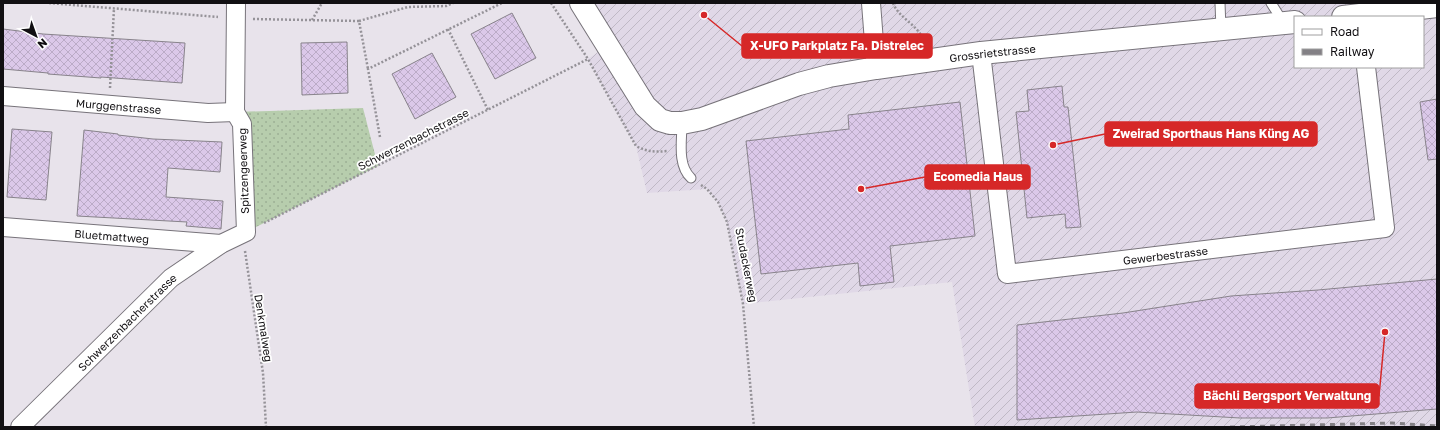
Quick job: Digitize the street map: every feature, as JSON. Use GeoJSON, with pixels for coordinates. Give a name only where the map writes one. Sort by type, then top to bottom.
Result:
{"type":"FeatureCollection","features":[{"type":"Feature","properties":{"kind":"street","name":"Grossrietstrasse"},"geometry":{"type":"LineString","coordinates":[[581,3],[609,45],[645,106],[660,120],[670,123],[682,123],[702,119],[799,84],[829,76],[876,68],[981,53],[1290,22]]}},
{"type":"Feature","properties":{"kind":"street"},"geometry":{"type":"LineString","coordinates":[[871,3],[876,68]]}},
{"type":"Feature","properties":{"kind":"street"},"geometry":{"type":"LineString","coordinates":[[1355,16],[1437,6]]}},
{"type":"Feature","properties":{"kind":"street"},"geometry":{"type":"LineString","coordinates":[[235,112],[236,11]]}},
{"type":"Feature","properties":{"kind":"street","name":"Gewerbestrasse"},"geometry":{"type":"LineString","coordinates":[[981,53],[1007,274],[1385,228],[1366,68]]}},
{"type":"Feature","properties":{"kind":"street","name":"Murggenstrasse"},"geometry":{"type":"LineString","coordinates":[[3,96],[208,113],[235,112]]}},
{"type":"Feature","properties":{"kind":"street","name":"Spitzengeerweg"},"geometry":{"type":"LineString","coordinates":[[235,112],[242,124],[246,232]]}},
{"type":"Feature","properties":{"kind":"street","name":"Bluetmattweg"},"geometry":{"type":"LineString","coordinates":[[3,227],[221,244]]}},
{"type":"Feature","properties":{"kind":"street","name":"Schwerzenbacherstrasse"},"geometry":{"type":"LineString","coordinates":[[20,427],[171,278],[221,244],[246,232]]}},
{"type":"Feature","properties":{"kind":"lane"},"geometry":{"type":"LineString","coordinates":[[1220,3],[1221,29]]}},
{"type":"Feature","properties":{"kind":"lane"},"geometry":{"type":"LineString","coordinates":[[1271,3],[1290,22]]}},
{"type":"Feature","properties":{"kind":"lane"},"geometry":{"type":"LineString","coordinates":[[682,123],[683,165],[687,174],[691,178]]}},
{"type":"Feature","properties":{"kind":"path"},"geometry":{"type":"LineString","coordinates":[[49,3],[114,8],[236,11],[312,20],[359,21],[408,5],[446,6],[453,3]]}},
{"type":"Feature","properties":{"kind":"path"},"geometry":{"type":"LineString","coordinates":[[312,20],[322,3]]}},
{"type":"Feature","properties":{"kind":"path"},"geometry":{"type":"LineString","coordinates":[[368,69],[502,3]]}},
{"type":"Feature","properties":{"kind":"path"},"geometry":{"type":"LineString","coordinates":[[893,3],[901,16],[923,38],[924,47]]}},
{"type":"Feature","properties":{"kind":"path"},"geometry":{"type":"LineString","coordinates":[[109,105],[114,8]]}},
{"type":"Feature","properties":{"kind":"path"},"geometry":{"type":"LineString","coordinates":[[359,21],[380,137]]}},
{"type":"Feature","properties":{"kind":"path"},"geometry":{"type":"LineString","coordinates":[[448,29],[488,110]]}},
{"type":"Feature","properties":{"kind":"path","name":"Schwerzenbachstrasse"},"geometry":{"type":"LineString","coordinates":[[246,232],[588,59]]}},
{"type":"Feature","properties":{"kind":"path","name":"Studackerweg"},"geometry":{"type":"LineString","coordinates":[[691,178],[707,189],[718,202],[727,222],[743,304],[754,427]]}},
{"type":"Feature","properties":{"kind":"path","name":"Denkmalweg"},"geometry":{"type":"LineString","coordinates":[[246,232],[244,244],[263,373],[266,427]]}},
{"type":"Feature","properties":{"kind":"shaded area"},"geometry":{"type":"Polygon","coordinates":[[[581,3],[1437,3],[1437,427],[975,427],[952,282],[743,304],[727,222],[718,202],[707,189],[647,193],[636,146],[588,59],[608,45],[581,3]]]}},
{"type":"Feature","properties":{"kind":"green space"},"geometry":{"type":"Polygon","coordinates":[[[363,108],[378,166],[246,232],[235,112],[363,108]]]}},
{"type":"Feature","properties":{"kind":"building"},"geometry":{"type":"Polygon","coordinates":[[[512,13],[536,58],[495,79],[471,34],[512,13]]]}},
{"type":"Feature","properties":{"kind":"building"},"geometry":{"type":"Polygon","coordinates":[[[3,29],[43,34],[185,43],[182,83],[48,74],[3,69],[3,29]]]}},
{"type":"Feature","properties":{"kind":"building"},"geometry":{"type":"Polygon","coordinates":[[[347,42],[348,93],[302,95],[301,43],[347,42]]]}},
{"type":"Feature","properties":{"kind":"building"},"geometry":{"type":"Polygon","coordinates":[[[432,53],[456,97],[415,119],[392,74],[432,53]]]}},
{"type":"Feature","properties":{"kind":"building"},"geometry":{"type":"Polygon","coordinates":[[[1062,86],[1064,107],[1068,107],[1081,227],[1066,228],[1065,214],[1027,218],[1016,112],[1029,111],[1027,90],[1062,86]]]}},
{"type":"Feature","properties":{"kind":"building"},"geometry":{"type":"Polygon","coordinates":[[[1437,99],[1437,159],[1428,160],[1420,102],[1437,99]]]}},
{"type":"Feature","properties":{"kind":"building"},"geometry":{"type":"Polygon","coordinates":[[[960,102],[975,236],[890,246],[894,282],[860,286],[858,263],[761,274],[746,141],[849,129],[848,115],[960,102]]]}},
{"type":"Feature","properties":{"kind":"building"},"geometry":{"type":"Polygon","coordinates":[[[12,129],[52,132],[46,200],[7,197],[12,129]]]}},
{"type":"Feature","properties":{"kind":"building"},"geometry":{"type":"Polygon","coordinates":[[[84,130],[153,139],[222,142],[220,172],[168,168],[166,197],[223,201],[221,229],[186,226],[187,222],[77,216],[84,130]]]}},
{"type":"Feature","properties":{"kind":"building"},"geometry":{"type":"Polygon","coordinates":[[[1437,279],[1437,409],[1327,418],[1240,418],[1137,412],[1017,420],[1017,325],[1123,313],[1231,296],[1437,279]]]}},
{"type":"Feature","properties":{"kind":"railway"},"geometry":{"type":"LineString","coordinates":[[1230,427],[1392,423],[1437,426]]}},
{"type":"Feature","properties":{"kind":"place","name":"X-UFO Parkplatz Fa. Distrelec"},"geometry":{"type":"Point","coordinates":[704,15]}},
{"type":"Feature","properties":{"kind":"place","name":"Zweirad Sporthaus Hans Küng AG"},"geometry":{"type":"Point","coordinates":[1053,145]}},
{"type":"Feature","properties":{"kind":"place","name":"Ecomedia Haus"},"geometry":{"type":"Point","coordinates":[861,189]}},
{"type":"Feature","properties":{"kind":"place","name":"Bächli Bergsport Verwaltung"},"geometry":{"type":"Point","coordinates":[1385,332]}}]}
